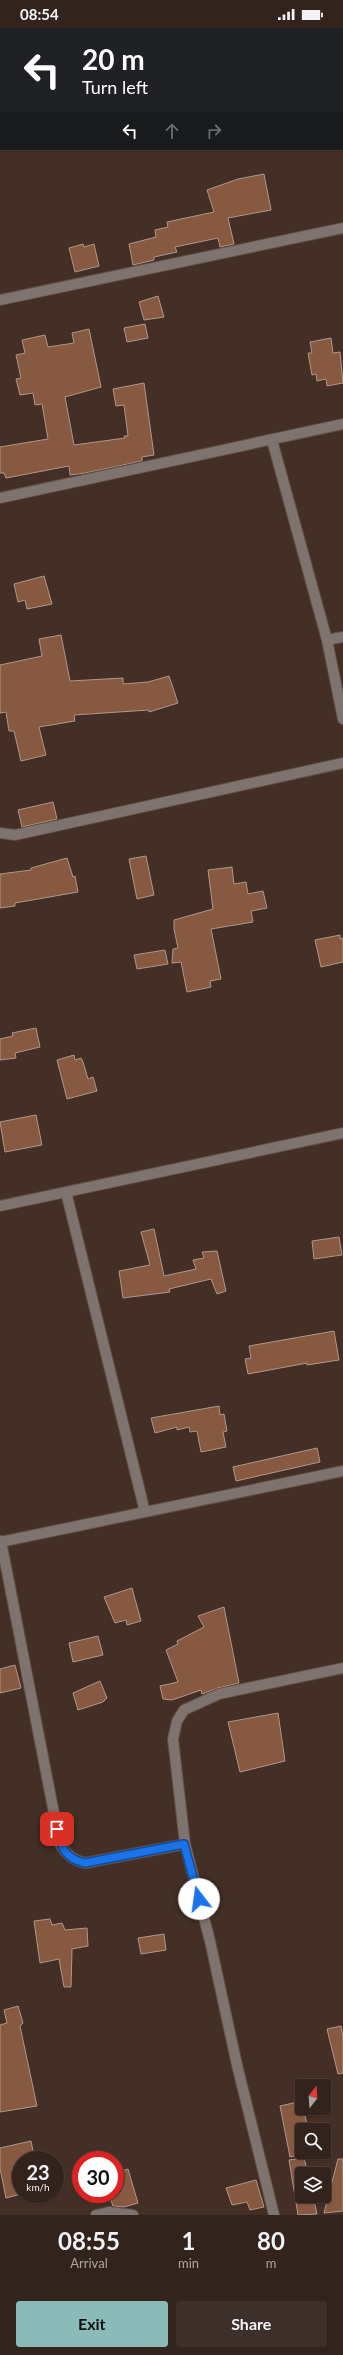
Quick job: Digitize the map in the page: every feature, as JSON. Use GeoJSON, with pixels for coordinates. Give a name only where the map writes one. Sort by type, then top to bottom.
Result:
{"type":"FeatureCollection","features":[{"type":"Feature","properties":{"kind":"street"},"geometry":{"type":"LineString","coordinates":[[0,300],[343,228]]}},
{"type":"Feature","properties":{"kind":"street"},"geometry":{"type":"LineString","coordinates":[[0,498],[343,424]]}},
{"type":"Feature","properties":{"kind":"street"},"geometry":{"type":"LineString","coordinates":[[272,440],[327,640],[343,719]]}},
{"type":"Feature","properties":{"kind":"street"},"geometry":{"type":"LineString","coordinates":[[327,640],[343,637]]}},
{"type":"Feature","properties":{"kind":"street"},"geometry":{"type":"LineString","coordinates":[[0,832],[15,835],[343,763]]}},
{"type":"Feature","properties":{"kind":"street"},"geometry":{"type":"LineString","coordinates":[[0,1206],[343,1133]]}},
{"type":"Feature","properties":{"kind":"street"},"geometry":{"type":"LineString","coordinates":[[66,1192],[145,1512]]}},
{"type":"Feature","properties":{"kind":"street"},"geometry":{"type":"LineString","coordinates":[[184,1844],[85,1863],[77,1861],[68,1855],[60,1844],[0,1541],[343,1471]]}},
{"type":"Feature","properties":{"kind":"street"},"geometry":{"type":"LineString","coordinates":[[274,2215],[237,2065],[210,1941],[184,1844],[173,1739],[177,1721],[184,1710],[219,1694],[343,1668]]}},
{"type":"Feature","properties":{"kind":"street"},"geometry":{"type":"LineString","coordinates":[[96,2215],[109,2212],[133,2215]]}},
{"type":"Feature","properties":{"kind":"building"},"geometry":{"type":"Polygon","coordinates":[[[264,174],[271,210],[228,218],[234,244],[220,247],[218,238],[175,247],[177,252],[154,257],[154,260],[133,265],[129,244],[156,237],[155,230],[168,227],[167,222],[214,212],[207,190],[238,179],[264,174]]]}},
{"type":"Feature","properties":{"kind":"building"},"geometry":{"type":"Polygon","coordinates":[[[83,244],[84,247],[94,244],[99,266],[75,272],[69,248],[83,244]]]}},
{"type":"Feature","properties":{"kind":"building"},"geometry":{"type":"Polygon","coordinates":[[[158,296],[164,317],[144,320],[139,302],[158,296]]]}},
{"type":"Feature","properties":{"kind":"building"},"geometry":{"type":"Polygon","coordinates":[[[145,324],[148,338],[127,342],[124,328],[145,324]]]}},
{"type":"Feature","properties":{"kind":"building"},"geometry":{"type":"Polygon","coordinates":[[[89,329],[101,387],[65,397],[74,445],[125,438],[124,436],[128,436],[124,405],[116,406],[113,389],[144,383],[154,455],[142,457],[142,461],[85,473],[70,475],[69,466],[6,478],[4,473],[0,473],[0,447],[48,439],[42,404],[35,405],[33,393],[20,395],[16,379],[21,378],[16,355],[25,353],[22,340],[45,335],[48,347],[74,343],[72,333],[89,329]]]}},
{"type":"Feature","properties":{"kind":"building"},"geometry":{"type":"Polygon","coordinates":[[[331,338],[333,353],[340,352],[343,383],[327,386],[326,379],[317,381],[316,374],[312,375],[308,353],[312,353],[310,342],[331,338]]]}},
{"type":"Feature","properties":{"kind":"building"},"geometry":{"type":"Polygon","coordinates":[[[44,576],[52,604],[27,609],[25,600],[18,602],[14,584],[44,576]]]}},
{"type":"Feature","properties":{"kind":"building"},"geometry":{"type":"Polygon","coordinates":[[[61,635],[70,681],[123,678],[123,684],[148,682],[169,676],[178,703],[149,712],[149,710],[74,715],[75,721],[39,727],[46,755],[21,761],[14,731],[9,731],[6,712],[0,713],[0,665],[42,656],[39,639],[61,635]]]}},
{"type":"Feature","properties":{"kind":"building"},"geometry":{"type":"Polygon","coordinates":[[[53,802],[57,819],[22,827],[18,810],[53,802]]]}},
{"type":"Feature","properties":{"kind":"building"},"geometry":{"type":"Polygon","coordinates":[[[146,856],[154,895],[137,899],[129,859],[146,856]]]}},
{"type":"Feature","properties":{"kind":"building"},"geometry":{"type":"Polygon","coordinates":[[[67,858],[73,877],[75,876],[78,892],[15,903],[15,906],[0,908],[0,874],[31,870],[31,868],[67,858]]]}},
{"type":"Feature","properties":{"kind":"building"},"geometry":{"type":"Polygon","coordinates":[[[232,867],[234,884],[246,882],[248,894],[263,891],[267,908],[251,911],[253,922],[211,929],[221,979],[210,981],[211,987],[187,992],[181,962],[172,963],[173,949],[178,948],[174,929],[174,920],[213,909],[208,870],[232,867]]]}},
{"type":"Feature","properties":{"kind":"building"},"geometry":{"type":"Polygon","coordinates":[[[340,935],[340,939],[343,938],[343,962],[321,967],[315,940],[340,935]]]}},
{"type":"Feature","properties":{"kind":"building"},"geometry":{"type":"Polygon","coordinates":[[[165,950],[168,964],[137,969],[134,955],[165,950]]]}},
{"type":"Feature","properties":{"kind":"building"},"geometry":{"type":"Polygon","coordinates":[[[36,1028],[40,1047],[15,1053],[16,1058],[0,1060],[0,1039],[13,1036],[12,1033],[36,1028]]]}},
{"type":"Feature","properties":{"kind":"building"},"geometry":{"type":"Polygon","coordinates":[[[74,1055],[75,1060],[81,1058],[88,1079],[93,1077],[97,1091],[67,1099],[57,1060],[74,1055]]]}},
{"type":"Feature","properties":{"kind":"building"},"geometry":{"type":"Polygon","coordinates":[[[36,1115],[42,1145],[5,1152],[0,1122],[36,1115]]]}},
{"type":"Feature","properties":{"kind":"building"},"geometry":{"type":"Polygon","coordinates":[[[154,1229],[164,1276],[196,1269],[193,1260],[204,1258],[202,1252],[217,1251],[226,1291],[217,1294],[211,1279],[169,1289],[170,1292],[123,1298],[119,1271],[150,1265],[141,1232],[154,1229]]]}},
{"type":"Feature","properties":{"kind":"building"},"geometry":{"type":"Polygon","coordinates":[[[339,1237],[342,1255],[314,1259],[312,1241],[339,1237]]]}},
{"type":"Feature","properties":{"kind":"building"},"geometry":{"type":"Polygon","coordinates":[[[334,1331],[339,1360],[307,1365],[307,1363],[248,1374],[245,1359],[251,1358],[249,1346],[334,1331]]]}},
{"type":"Feature","properties":{"kind":"building"},"geometry":{"type":"Polygon","coordinates":[[[219,1406],[220,1415],[224,1414],[227,1431],[223,1432],[226,1447],[201,1452],[197,1431],[190,1432],[189,1427],[177,1430],[177,1427],[155,1433],[151,1418],[219,1406]]]}},
{"type":"Feature","properties":{"kind":"building"},"geometry":{"type":"Polygon","coordinates":[[[317,1448],[320,1462],[236,1481],[233,1467],[317,1448]]]}},
{"type":"Feature","properties":{"kind":"building"},"geometry":{"type":"Polygon","coordinates":[[[132,1588],[141,1621],[127,1625],[126,1620],[115,1623],[104,1597],[132,1588]]]}},
{"type":"Feature","properties":{"kind":"building"},"geometry":{"type":"Polygon","coordinates":[[[224,1607],[239,1683],[202,1694],[201,1690],[172,1700],[163,1699],[160,1686],[178,1682],[166,1650],[178,1644],[177,1641],[204,1627],[198,1616],[224,1607]]]}},
{"type":"Feature","properties":{"kind":"building"},"geometry":{"type":"Polygon","coordinates":[[[98,1636],[103,1655],[73,1662],[69,1643],[98,1636]]]}},
{"type":"Feature","properties":{"kind":"building"},"geometry":{"type":"Polygon","coordinates":[[[15,1665],[21,1688],[0,1693],[0,1669],[15,1665]]]}},
{"type":"Feature","properties":{"kind":"building"},"geometry":{"type":"Polygon","coordinates":[[[100,1681],[107,1698],[103,1702],[78,1710],[73,1693],[100,1681]]]}},
{"type":"Feature","properties":{"kind":"building"},"geometry":{"type":"Polygon","coordinates":[[[278,1713],[285,1761],[240,1772],[228,1722],[278,1713]]]}},
{"type":"Feature","properties":{"kind":"building"},"geometry":{"type":"Polygon","coordinates":[[[50,1919],[52,1925],[62,1923],[65,1930],[87,1928],[88,1946],[72,1949],[71,1987],[64,1987],[59,1959],[40,1963],[34,1921],[50,1919]]]}},
{"type":"Feature","properties":{"kind":"building"},"geometry":{"type":"Polygon","coordinates":[[[164,1934],[166,1950],[141,1954],[138,1938],[164,1934]]]}},
{"type":"Feature","properties":{"kind":"building"},"geometry":{"type":"Polygon","coordinates":[[[18,2006],[23,2023],[20,2026],[37,2106],[0,2112],[0,2025],[7,2023],[4,2010],[18,2006]]]}},
{"type":"Feature","properties":{"kind":"building"},"geometry":{"type":"Polygon","coordinates":[[[341,2026],[343,2037],[343,2073],[338,2074],[327,2029],[341,2026]]]}},
{"type":"Feature","properties":{"kind":"building"},"geometry":{"type":"Polygon","coordinates":[[[295,2103],[295,2115],[305,2115],[307,2123],[295,2123],[295,2156],[290,2157],[280,2106],[295,2103]]]}},
{"type":"Feature","properties":{"kind":"building"},"geometry":{"type":"Polygon","coordinates":[[[31,2141],[33,2151],[12,2151],[12,2196],[6,2198],[0,2168],[0,2148],[31,2141]]]}},
{"type":"Feature","properties":{"kind":"building"},"geometry":{"type":"Polygon","coordinates":[[[304,2159],[306,2167],[295,2167],[295,2197],[289,2160],[304,2159]]]}},
{"type":"Feature","properties":{"kind":"building"},"geometry":{"type":"Polygon","coordinates":[[[338,2159],[343,2159],[343,2211],[324,2213],[327,2203],[331,2203],[331,2186],[338,2159]]]}},
{"type":"Feature","properties":{"kind":"building"},"geometry":{"type":"Polygon","coordinates":[[[128,2169],[138,2203],[124,2207],[113,2206],[112,2203],[124,2203],[124,2170],[128,2169]]]}},
{"type":"Feature","properties":{"kind":"building"},"geometry":{"type":"Polygon","coordinates":[[[256,2180],[264,2207],[250,2210],[247,2202],[232,2205],[226,2188],[256,2180]]]}},
{"type":"Feature","properties":{"kind":"building"},"geometry":{"type":"Polygon","coordinates":[[[296,2203],[315,2203],[317,2214],[298,2215],[296,2203]]]}},
{"type":"Feature","properties":{"kind":"route"},"geometry":{"type":"LineString","coordinates":[[57,1829],[60,1844],[68,1855],[77,1861],[85,1863],[184,1844],[199,1899]]}}]}
